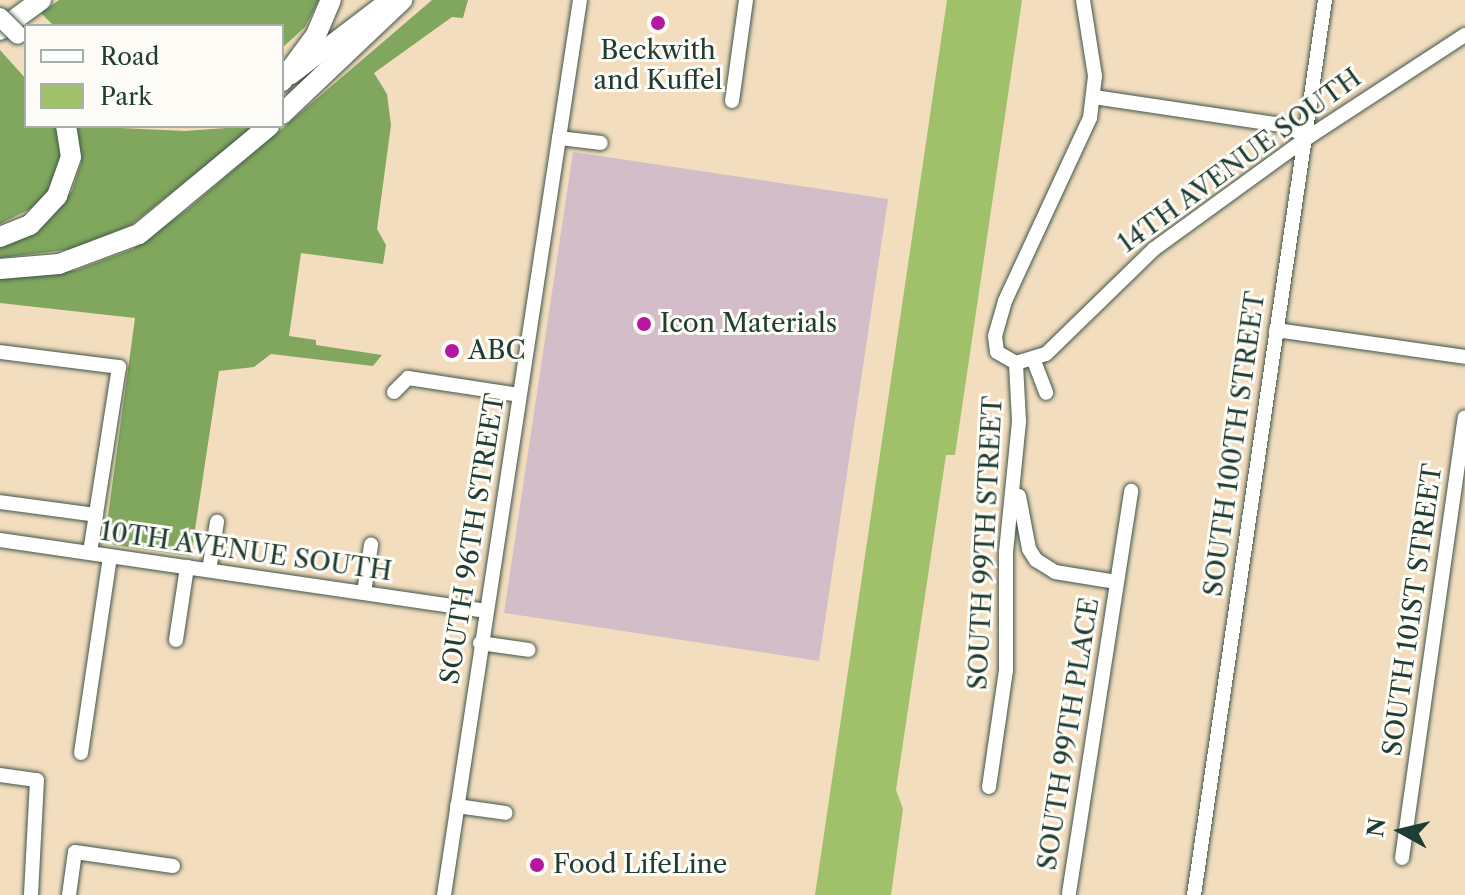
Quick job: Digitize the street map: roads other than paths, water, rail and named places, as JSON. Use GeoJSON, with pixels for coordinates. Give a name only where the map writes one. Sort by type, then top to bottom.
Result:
{"type":"FeatureCollection","features":[{"type":"Feature","properties":{"kind":"highway"},"geometry":{"type":"LineString","coordinates":[[26,24],[41,0]]}},
{"type":"Feature","properties":{"kind":"highway"},"geometry":{"type":"LineString","coordinates":[[284,78],[316,35],[331,0]]}},
{"type":"Feature","properties":{"kind":"highway"},"geometry":{"type":"LineString","coordinates":[[284,112],[402,0]]}},
{"type":"Feature","properties":{"kind":"highway"},"geometry":{"type":"LineString","coordinates":[[0,237],[30,225],[57,196],[71,157],[66,128]]}},
{"type":"Feature","properties":{"kind":"highway"},"geometry":{"type":"LineString","coordinates":[[0,269],[59,264],[139,234],[267,128]]}},
{"type":"Feature","properties":{"kind":"main road"},"geometry":{"type":"LineString","coordinates":[[284,79],[389,0]]}},
{"type":"Feature","properties":{"kind":"main road"},"geometry":{"type":"LineString","coordinates":[[0,17],[18,38]]}},
{"type":"Feature","properties":{"kind":"street","name":"SOUTH 96TH STREET"},"geometry":{"type":"LineString","coordinates":[[444,895],[580,0]]}},
{"type":"Feature","properties":{"kind":"street"},"geometry":{"type":"LineString","coordinates":[[732,101],[746,0]]}},
{"type":"Feature","properties":{"kind":"street","name":"SOUTH 99TH STREET"},"geometry":{"type":"LineString","coordinates":[[989,787],[1006,670],[1006,552],[1017,486],[1016,363],[997,352],[997,324],[1083,139],[1094,97],[1083,0]]}},
{"type":"Feature","properties":{"kind":"street","name":"SOUTH 100TH STREET"},"geometry":{"type":"LineString","coordinates":[[1194,895],[1325,0]]}},
{"type":"Feature","properties":{"kind":"street","name":"14TH AVENUE SOUTH"},"geometry":{"type":"LineString","coordinates":[[1034,361],[1154,249],[1307,138],[1465,35]]}},
{"type":"Feature","properties":{"kind":"street"},"geometry":{"type":"LineString","coordinates":[[1094,97],[1273,123],[1307,138]]}},
{"type":"Feature","properties":{"kind":"street"},"geometry":{"type":"LineString","coordinates":[[559,138],[601,143]]}},
{"type":"Feature","properties":{"kind":"street"},"geometry":{"type":"LineString","coordinates":[[1276,330],[1465,357]]}},
{"type":"Feature","properties":{"kind":"street"},"geometry":{"type":"LineString","coordinates":[[0,352],[119,367],[90,553]]}},
{"type":"Feature","properties":{"kind":"street"},"geometry":{"type":"LineString","coordinates":[[1016,363],[1034,361],[1046,393]]}},
{"type":"Feature","properties":{"kind":"street"},"geometry":{"type":"LineString","coordinates":[[394,392],[408,378],[519,395]]}},
{"type":"Feature","properties":{"kind":"street","name":"SOUTH 101ST STREET"},"geometry":{"type":"LineString","coordinates":[[1402,858],[1458,529],[1465,417]]}},
{"type":"Feature","properties":{"kind":"street","name":"SOUTH 99TH PLACE"},"geometry":{"type":"LineString","coordinates":[[1017,486],[1029,549],[1036,560],[1055,572],[1116,582]]}},
{"type":"Feature","properties":{"kind":"street","name":"SOUTH 99TH PLACE"},"geometry":{"type":"LineString","coordinates":[[1069,893],[1131,491]]}},
{"type":"Feature","properties":{"kind":"street"},"geometry":{"type":"LineString","coordinates":[[0,502],[96,515]]}},
{"type":"Feature","properties":{"kind":"street"},"geometry":{"type":"LineString","coordinates":[[209,570],[217,522]]}},
{"type":"Feature","properties":{"kind":"street","name":"10TH AVENUE SOUTH"},"geometry":{"type":"LineString","coordinates":[[0,540],[485,611]]}},
{"type":"Feature","properties":{"kind":"street"},"geometry":{"type":"LineString","coordinates":[[364,593],[371,545]]}},
{"type":"Feature","properties":{"kind":"street"},"geometry":{"type":"LineString","coordinates":[[81,753],[110,556]]}},
{"type":"Feature","properties":{"kind":"street"},"geometry":{"type":"LineString","coordinates":[[176,640],[187,567]]}},
{"type":"Feature","properties":{"kind":"street"},"geometry":{"type":"LineString","coordinates":[[480,643],[529,650]]}},
{"type":"Feature","properties":{"kind":"street"},"geometry":{"type":"LineString","coordinates":[[0,775],[37,780],[31,895]]}},
{"type":"Feature","properties":{"kind":"street"},"geometry":{"type":"LineString","coordinates":[[457,806],[506,813]]}},
{"type":"Feature","properties":{"kind":"street"},"geometry":{"type":"LineString","coordinates":[[69,895],[75,852],[173,866]]}},
{"type":"Feature","properties":{"kind":"place","name":"Beckwith and Kuffel"},"geometry":{"type":"Point","coordinates":[658,23]}},
{"type":"Feature","properties":{"kind":"place","name":"Icon Materials"},"geometry":{"type":"Point","coordinates":[644,324]}},
{"type":"Feature","properties":{"kind":"place","name":"ABC"},"geometry":{"type":"Point","coordinates":[452,351]}},
{"type":"Feature","properties":{"kind":"place","name":"Food LifeLine"},"geometry":{"type":"Point","coordinates":[537,865]}}]}
